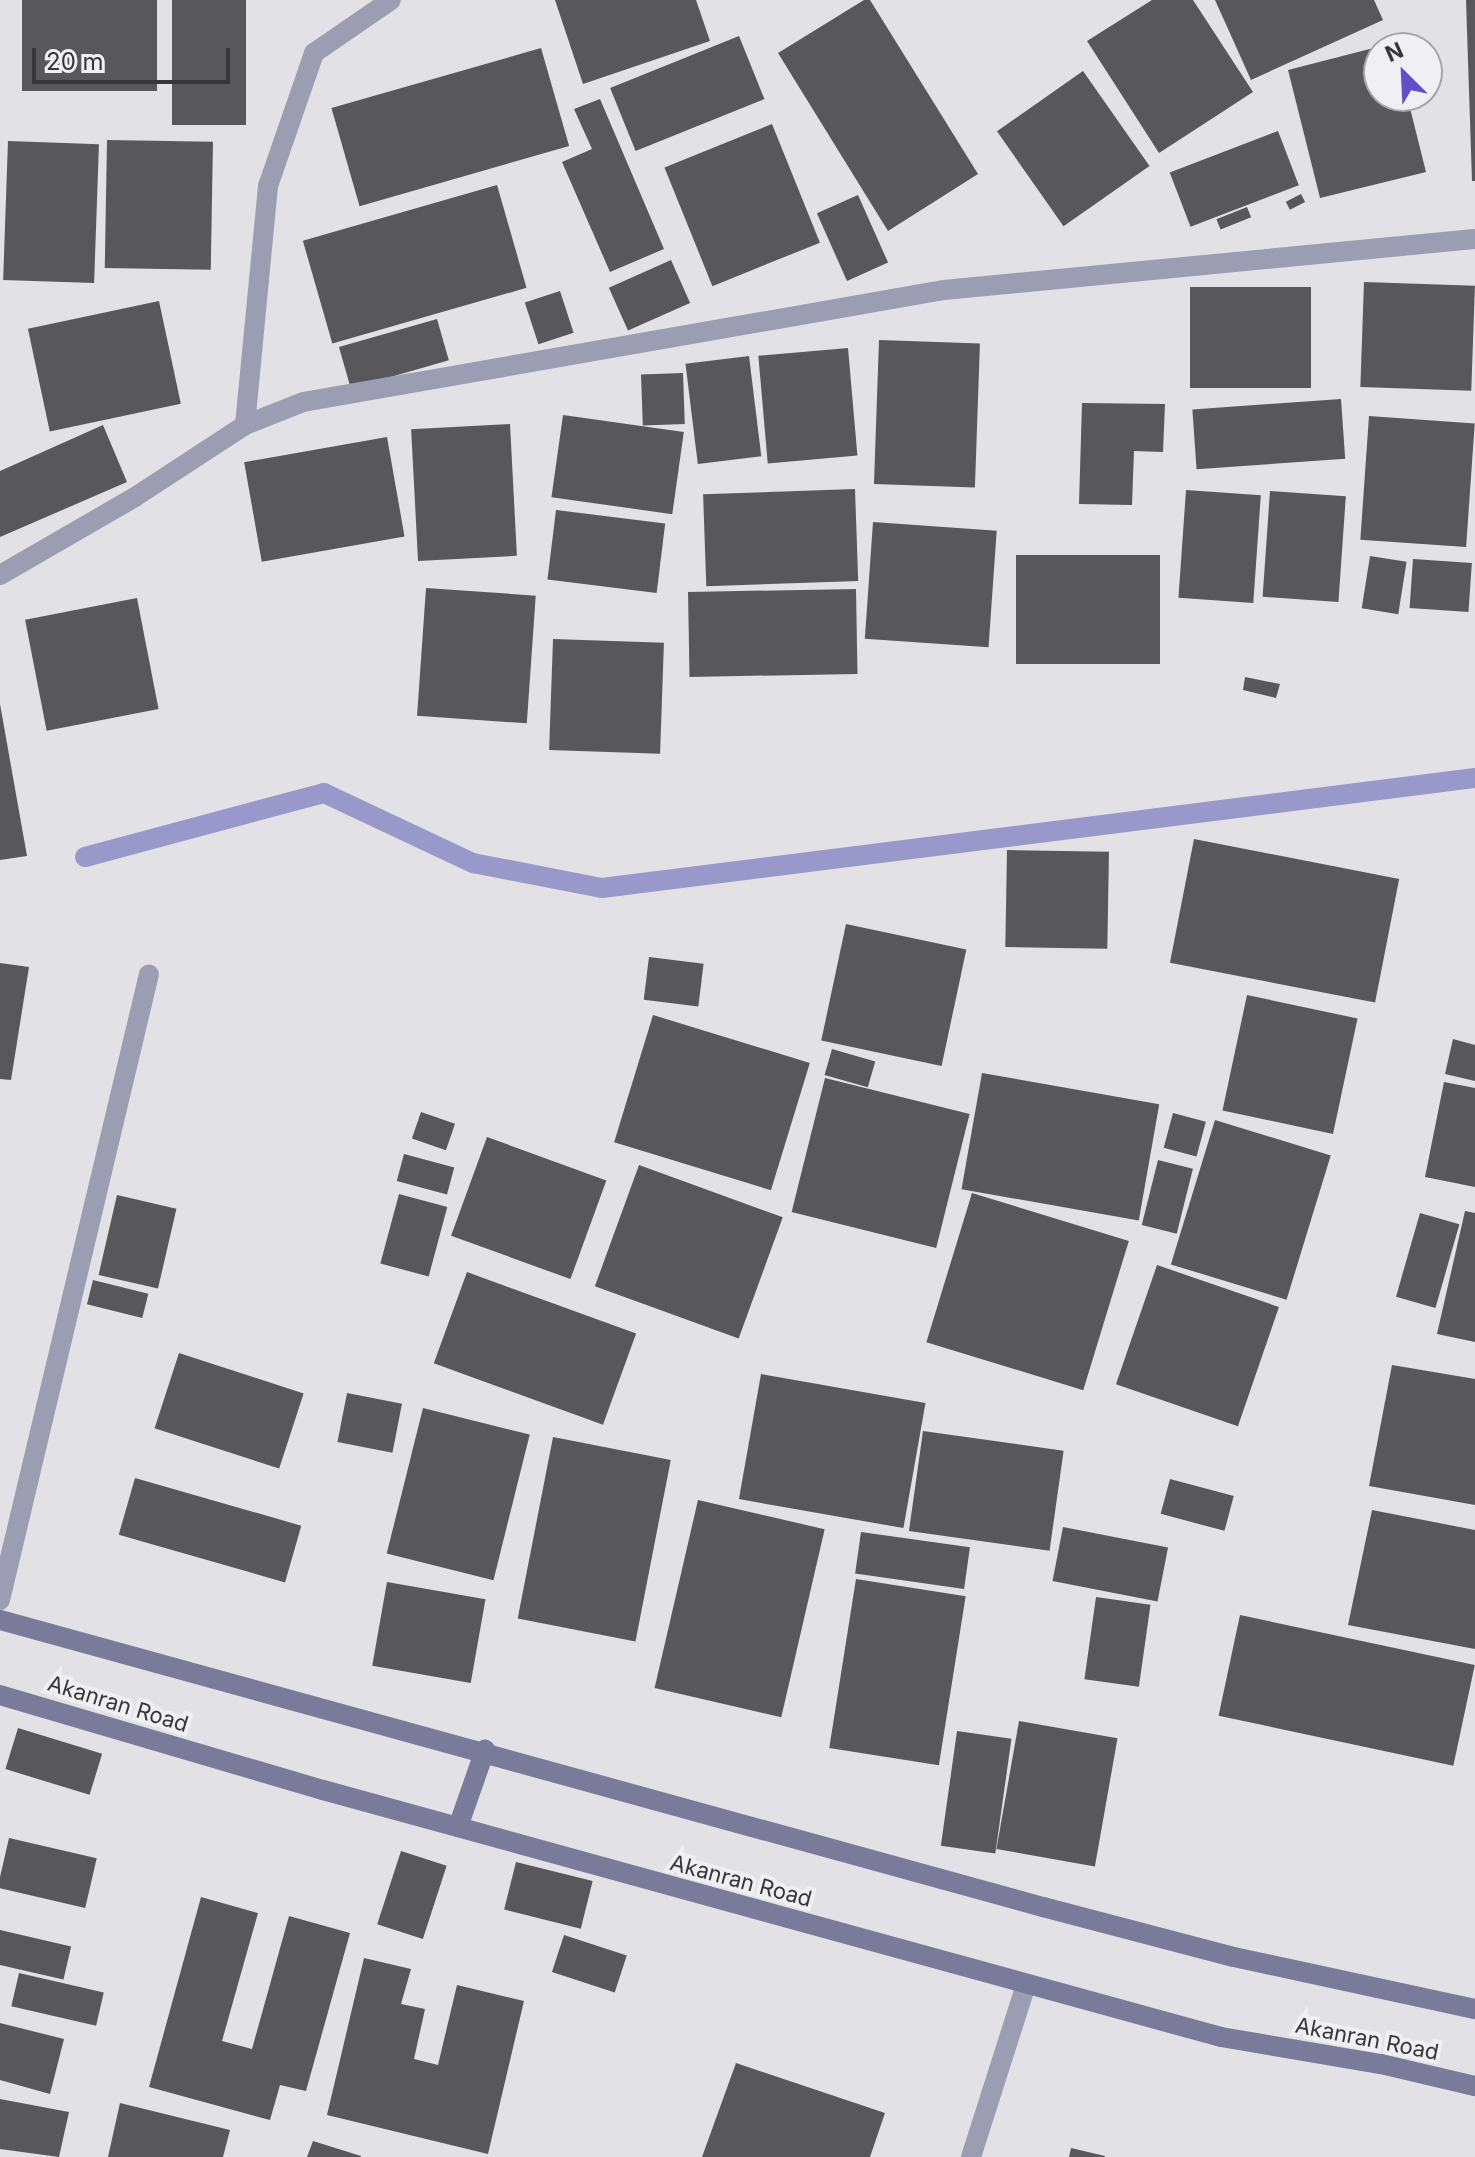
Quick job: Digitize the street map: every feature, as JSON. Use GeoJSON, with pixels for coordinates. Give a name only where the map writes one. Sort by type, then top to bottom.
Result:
{"type":"FeatureCollection","features":[{"type":"Feature","properties":{"kind":"main road"},"geometry":{"type":"LineString","coordinates":[[0,1620],[485,1750],[1043,1907],[1234,1957],[1475,2009]]}},
{"type":"Feature","properties":{"kind":"main road","name":"Akanran Road"},"geometry":{"type":"LineString","coordinates":[[0,1695],[458,1827],[1221,2037],[1381,2064],[1475,2086]]}},
{"type":"Feature","properties":{"kind":"main road"},"geometry":{"type":"LineString","coordinates":[[458,1827],[485,1750]]}},
{"type":"Feature","properties":{"kind":"street"},"geometry":{"type":"LineString","coordinates":[[245,425],[273,171],[314,53],[391,0]]}},
{"type":"Feature","properties":{"kind":"street"},"geometry":{"type":"LineString","coordinates":[[0,575],[135,497],[245,425],[303,402],[944,290],[1475,239]]}},
{"type":"Feature","properties":{"kind":"street"},"geometry":{"type":"LineString","coordinates":[[0,1600],[149,974]]}},
{"type":"Feature","properties":{"kind":"street"},"geometry":{"type":"LineString","coordinates":[[971,2157],[1026,1985]]}},
{"type":"Feature","properties":{"kind":"building"},"geometry":{"type":"Polygon","coordinates":[[[22,0],[157,0],[157,91],[22,91],[22,0]]]}},
{"type":"Feature","properties":{"kind":"building"},"geometry":{"type":"Polygon","coordinates":[[[172,0],[246,0],[246,125],[172,125],[172,0]]]}},
{"type":"Feature","properties":{"kind":"building"},"geometry":{"type":"Polygon","coordinates":[[[555,0],[696,0],[710,41],[583,84],[555,0]]]}},
{"type":"Feature","properties":{"kind":"building"},"geometry":{"type":"Polygon","coordinates":[[[864,0],[870,0],[978,174],[888,231],[778,53],[864,0]]]}},
{"type":"Feature","properties":{"kind":"building"},"geometry":{"type":"Polygon","coordinates":[[[1152,0],[1193,0],[1253,92],[1159,153],[1087,41],[1152,0]]]}},
{"type":"Feature","properties":{"kind":"building"},"geometry":{"type":"Polygon","coordinates":[[[1215,0],[1374,0],[1383,20],[1251,80],[1215,0]]]}},
{"type":"Feature","properties":{"kind":"building"},"geometry":{"type":"Polygon","coordinates":[[[1466,0],[1475,0],[1475,181],[1472,181],[1466,0]]]}},
{"type":"Feature","properties":{"kind":"building"},"geometry":{"type":"Polygon","coordinates":[[[739,36],[764,99],[636,151],[610,88],[739,36]]]}},
{"type":"Feature","properties":{"kind":"building"},"geometry":{"type":"Polygon","coordinates":[[[541,48],[569,146],[360,206],[331,108],[541,48]]]}},
{"type":"Feature","properties":{"kind":"building"},"geometry":{"type":"Polygon","coordinates":[[[1363,51],[1363,112],[1411,112],[1426,172],[1320,198],[1288,70],[1363,51]]]}},
{"type":"Feature","properties":{"kind":"building"},"geometry":{"type":"Polygon","coordinates":[[[1083,71],[1150,166],[1064,226],[997,131],[1083,71]]]}},
{"type":"Feature","properties":{"kind":"building"},"geometry":{"type":"Polygon","coordinates":[[[600,99],[664,249],[610,272],[562,162],[592,149],[574,109],[600,99]]]}},
{"type":"Feature","properties":{"kind":"building"},"geometry":{"type":"Polygon","coordinates":[[[772,124],[820,243],[712,286],[664,167],[772,124]]]}},
{"type":"Feature","properties":{"kind":"building"},"geometry":{"type":"Polygon","coordinates":[[[1278,131],[1299,185],[1190,227],[1170,173],[1278,131]]]}},
{"type":"Feature","properties":{"kind":"building"},"geometry":{"type":"Polygon","coordinates":[[[107,140],[213,142],[211,270],[105,268],[107,140]]]}},
{"type":"Feature","properties":{"kind":"building"},"geometry":{"type":"Polygon","coordinates":[[[8,141],[99,144],[94,283],[3,280],[8,141]]]}},
{"type":"Feature","properties":{"kind":"building"},"geometry":{"type":"Polygon","coordinates":[[[497,185],[526,288],[332,344],[303,241],[497,185]]]}},
{"type":"Feature","properties":{"kind":"building"},"geometry":{"type":"Polygon","coordinates":[[[1301,194],[1305,202],[1290,210],[1286,202],[1301,194]]]}},
{"type":"Feature","properties":{"kind":"building"},"geometry":{"type":"Polygon","coordinates":[[[858,195],[888,263],[847,281],[817,213],[858,195]]]}},
{"type":"Feature","properties":{"kind":"building"},"geometry":{"type":"Polygon","coordinates":[[[1247,207],[1251,217],[1221,230],[1216,219],[1247,207]]]}},
{"type":"Feature","properties":{"kind":"building"},"geometry":{"type":"Polygon","coordinates":[[[671,260],[690,303],[628,331],[609,288],[671,260]]]}},
{"type":"Feature","properties":{"kind":"building"},"geometry":{"type":"Polygon","coordinates":[[[1364,282],[1475,286],[1471,391],[1360,387],[1364,282]]]}},
{"type":"Feature","properties":{"kind":"building"},"geometry":{"type":"Polygon","coordinates":[[[1190,287],[1311,287],[1311,388],[1190,388],[1190,287]]]}},
{"type":"Feature","properties":{"kind":"building"},"geometry":{"type":"Polygon","coordinates":[[[560,291],[574,333],[538,344],[525,302],[560,291]]]}},
{"type":"Feature","properties":{"kind":"building"},"geometry":{"type":"Polygon","coordinates":[[[159,301],[181,404],[50,432],[28,329],[159,301]]]}},
{"type":"Feature","properties":{"kind":"building"},"geometry":{"type":"Polygon","coordinates":[[[437,319],[449,360],[351,388],[339,347],[437,319]]]}},
{"type":"Feature","properties":{"kind":"building"},"geometry":{"type":"Polygon","coordinates":[[[879,340],[980,344],[975,487],[874,484],[879,340]]]}},
{"type":"Feature","properties":{"kind":"building"},"geometry":{"type":"Polygon","coordinates":[[[848,348],[857,456],[768,463],[758,356],[848,348]]]}},
{"type":"Feature","properties":{"kind":"building"},"geometry":{"type":"Polygon","coordinates":[[[749,356],[761,456],[698,464],[685,364],[749,356]]]}},
{"type":"Feature","properties":{"kind":"building"},"geometry":{"type":"Polygon","coordinates":[[[683,373],[685,424],[643,425],[641,374],[683,373]]]}},
{"type":"Feature","properties":{"kind":"building"},"geometry":{"type":"Polygon","coordinates":[[[1341,399],[1345,459],[1197,469],[1192,409],[1341,399]]]}},
{"type":"Feature","properties":{"kind":"building"},"geometry":{"type":"Polygon","coordinates":[[[1082,403],[1165,404],[1163,452],[1134,451],[1132,505],[1079,504],[1082,403]]]}},
{"type":"Feature","properties":{"kind":"building"},"geometry":{"type":"Polygon","coordinates":[[[563,415],[684,432],[672,514],[551,497],[563,415]]]}},
{"type":"Feature","properties":{"kind":"building"},"geometry":{"type":"Polygon","coordinates":[[[1369,416],[1475,423],[1466,547],[1360,540],[1369,416]]]}},
{"type":"Feature","properties":{"kind":"building"},"geometry":{"type":"Polygon","coordinates":[[[510,424],[517,556],[418,561],[411,429],[510,424]]]}},
{"type":"Feature","properties":{"kind":"building"},"geometry":{"type":"Polygon","coordinates":[[[103,425],[127,482],[0,537],[0,471],[103,425]]]}},
{"type":"Feature","properties":{"kind":"building"},"geometry":{"type":"Polygon","coordinates":[[[387,437],[405,536],[262,562],[244,462],[387,437]]]}},
{"type":"Feature","properties":{"kind":"building"},"geometry":{"type":"Polygon","coordinates":[[[855,489],[858,581],[706,586],[703,494],[855,489]]]}},
{"type":"Feature","properties":{"kind":"building"},"geometry":{"type":"Polygon","coordinates":[[[1186,490],[1261,495],[1253,603],[1178,598],[1186,490]]]}},
{"type":"Feature","properties":{"kind":"building"},"geometry":{"type":"Polygon","coordinates":[[[1270,491],[1346,496],[1338,602],[1263,597],[1270,491]]]}},
{"type":"Feature","properties":{"kind":"building"},"geometry":{"type":"Polygon","coordinates":[[[556,510],[665,523],[657,593],[547,579],[556,510]]]}},
{"type":"Feature","properties":{"kind":"building"},"geometry":{"type":"Polygon","coordinates":[[[873,522],[997,531],[989,647],[865,639],[873,522]]]}},
{"type":"Feature","properties":{"kind":"building"},"geometry":{"type":"Polygon","coordinates":[[[1016,555],[1160,555],[1160,664],[1016,664],[1016,555]]]}},
{"type":"Feature","properties":{"kind":"building"},"geometry":{"type":"Polygon","coordinates":[[[1370,556],[1407,562],[1398,614],[1362,608],[1370,556]]]}},
{"type":"Feature","properties":{"kind":"building"},"geometry":{"type":"Polygon","coordinates":[[[1413,559],[1472,563],[1468,612],[1410,608],[1413,559]]]}},
{"type":"Feature","properties":{"kind":"building"},"geometry":{"type":"Polygon","coordinates":[[[426,588],[536,596],[527,723],[417,716],[426,588]]]}},
{"type":"Feature","properties":{"kind":"building"},"geometry":{"type":"Polygon","coordinates":[[[856,589],[857,674],[690,677],[688,592],[856,589]]]}},
{"type":"Feature","properties":{"kind":"building"},"geometry":{"type":"Polygon","coordinates":[[[137,598],[159,709],[47,731],[25,620],[137,598]]]}},
{"type":"Feature","properties":{"kind":"building"},"geometry":{"type":"Polygon","coordinates":[[[553,639],[664,643],[660,754],[549,750],[553,639]]]}},
{"type":"Feature","properties":{"kind":"building"},"geometry":{"type":"Polygon","coordinates":[[[1245,677],[1280,684],[1276,698],[1243,690],[1245,677]]]}},
{"type":"Feature","properties":{"kind":"building"},"geometry":{"type":"Polygon","coordinates":[[[0,704],[27,856],[0,860],[0,704]]]}},
{"type":"Feature","properties":{"kind":"building"},"geometry":{"type":"Polygon","coordinates":[[[1194,839],[1399,879],[1375,1003],[1170,963],[1194,839]]]}},
{"type":"Feature","properties":{"kind":"building"},"geometry":{"type":"Polygon","coordinates":[[[1007,850],[1109,852],[1107,949],[1005,947],[1007,850]]]}},
{"type":"Feature","properties":{"kind":"building"},"geometry":{"type":"Polygon","coordinates":[[[846,924],[966,950],[942,1066],[821,1040],[846,924]]]}},
{"type":"Feature","properties":{"kind":"building"},"geometry":{"type":"Polygon","coordinates":[[[649,957],[704,964],[698,1006],[644,1000],[649,957]]]}},
{"type":"Feature","properties":{"kind":"building"},"geometry":{"type":"Polygon","coordinates":[[[0,963],[29,967],[11,1080],[0,1079],[0,963]]]}},
{"type":"Feature","properties":{"kind":"building"},"geometry":{"type":"Polygon","coordinates":[[[1247,995],[1358,1018],[1333,1134],[1222,1110],[1247,995]]]}},
{"type":"Feature","properties":{"kind":"building"},"geometry":{"type":"Polygon","coordinates":[[[653,1015],[810,1063],[771,1190],[614,1142],[653,1015]]]}},
{"type":"Feature","properties":{"kind":"building"},"geometry":{"type":"Polygon","coordinates":[[[1453,1039],[1475,1045],[1475,1081],[1445,1074],[1453,1039]]]}},
{"type":"Feature","properties":{"kind":"building"},"geometry":{"type":"Polygon","coordinates":[[[832,1049],[875,1061],[868,1087],[825,1075],[832,1049]]]}},
{"type":"Feature","properties":{"kind":"building"},"geometry":{"type":"Polygon","coordinates":[[[982,1073],[1159,1104],[1139,1220],[962,1189],[982,1073]]]}},
{"type":"Feature","properties":{"kind":"building"},"geometry":{"type":"Polygon","coordinates":[[[825,1078],[970,1114],[936,1248],[792,1212],[825,1078]]]}},
{"type":"Feature","properties":{"kind":"building"},"geometry":{"type":"Polygon","coordinates":[[[1444,1082],[1475,1088],[1475,1187],[1425,1177],[1444,1082]]]}},
{"type":"Feature","properties":{"kind":"building"},"geometry":{"type":"Polygon","coordinates":[[[421,1112],[455,1124],[446,1150],[412,1138],[421,1112]]]}},
{"type":"Feature","properties":{"kind":"building"},"geometry":{"type":"Polygon","coordinates":[[[1173,1113],[1206,1122],[1197,1157],[1164,1148],[1173,1113]]]}},
{"type":"Feature","properties":{"kind":"building"},"geometry":{"type":"Polygon","coordinates":[[[1215,1120],[1331,1155],[1287,1300],[1171,1264],[1215,1120]]]}},
{"type":"Feature","properties":{"kind":"building"},"geometry":{"type":"Polygon","coordinates":[[[487,1137],[606,1180],[570,1279],[451,1236],[487,1137]]]}},
{"type":"Feature","properties":{"kind":"building"},"geometry":{"type":"Polygon","coordinates":[[[404,1154],[454,1167],[447,1195],[397,1181],[404,1154]]]}},
{"type":"Feature","properties":{"kind":"building"},"geometry":{"type":"Polygon","coordinates":[[[1158,1160],[1193,1169],[1177,1234],[1142,1225],[1158,1160]]]}},
{"type":"Feature","properties":{"kind":"building"},"geometry":{"type":"Polygon","coordinates":[[[639,1165],[783,1217],[739,1339],[595,1286],[639,1165]]]}},
{"type":"Feature","properties":{"kind":"building"},"geometry":{"type":"Polygon","coordinates":[[[972,1193],[1129,1241],[1083,1390],[926,1342],[972,1193]]]}},
{"type":"Feature","properties":{"kind":"building"},"geometry":{"type":"Polygon","coordinates":[[[399,1194],[447,1207],[429,1276],[380,1264],[399,1194]]]}},
{"type":"Feature","properties":{"kind":"building"},"geometry":{"type":"Polygon","coordinates":[[[117,1195],[176,1209],[158,1289],[99,1275],[117,1195]]]}},
{"type":"Feature","properties":{"kind":"building"},"geometry":{"type":"Polygon","coordinates":[[[1465,1211],[1475,1213],[1475,1342],[1437,1334],[1465,1211]]]}},
{"type":"Feature","properties":{"kind":"building"},"geometry":{"type":"Polygon","coordinates":[[[1420,1213],[1459,1224],[1435,1308],[1396,1297],[1420,1213]]]}},
{"type":"Feature","properties":{"kind":"building"},"geometry":{"type":"Polygon","coordinates":[[[1157,1265],[1279,1307],[1238,1426],[1116,1384],[1157,1265]]]}},
{"type":"Feature","properties":{"kind":"building"},"geometry":{"type":"Polygon","coordinates":[[[467,1272],[636,1334],[603,1425],[434,1363],[467,1272]]]}},
{"type":"Feature","properties":{"kind":"building"},"geometry":{"type":"Polygon","coordinates":[[[93,1280],[148,1294],[142,1318],[87,1304],[93,1280]]]}},
{"type":"Feature","properties":{"kind":"building"},"geometry":{"type":"Polygon","coordinates":[[[179,1353],[304,1393],[279,1469],[155,1428],[179,1353]]]}},
{"type":"Feature","properties":{"kind":"building"},"geometry":{"type":"Polygon","coordinates":[[[1392,1365],[1475,1379],[1475,1505],[1369,1486],[1392,1365]]]}},
{"type":"Feature","properties":{"kind":"building"},"geometry":{"type":"Polygon","coordinates":[[[761,1374],[925,1403],[903,1528],[739,1499],[761,1374]]]}},
{"type":"Feature","properties":{"kind":"building"},"geometry":{"type":"Polygon","coordinates":[[[347,1393],[402,1404],[392,1453],[337,1442],[347,1393]]]}},
{"type":"Feature","properties":{"kind":"building"},"geometry":{"type":"Polygon","coordinates":[[[423,1408],[530,1435],[493,1580],[387,1554],[423,1408]]]}},
{"type":"Feature","properties":{"kind":"building"},"geometry":{"type":"Polygon","coordinates":[[[923,1431],[1064,1451],[1050,1551],[909,1531],[923,1431]]]}},
{"type":"Feature","properties":{"kind":"building"},"geometry":{"type":"Polygon","coordinates":[[[553,1437],[671,1460],[635,1641],[518,1619],[553,1437]]]}},
{"type":"Feature","properties":{"kind":"building"},"geometry":{"type":"Polygon","coordinates":[[[135,1478],[301,1526],[285,1582],[119,1535],[135,1478]]]}},
{"type":"Feature","properties":{"kind":"building"},"geometry":{"type":"Polygon","coordinates":[[[1170,1479],[1234,1496],[1224,1531],[1161,1514],[1170,1479]]]}},
{"type":"Feature","properties":{"kind":"building"},"geometry":{"type":"Polygon","coordinates":[[[698,1500],[825,1529],[781,1717],[655,1688],[698,1500]]]}},
{"type":"Feature","properties":{"kind":"building"},"geometry":{"type":"Polygon","coordinates":[[[1372,1510],[1475,1530],[1475,1649],[1348,1625],[1372,1510]]]}},
{"type":"Feature","properties":{"kind":"building"},"geometry":{"type":"Polygon","coordinates":[[[1063,1527],[1168,1547],[1158,1601],[1053,1581],[1063,1527]]]}},
{"type":"Feature","properties":{"kind":"building"},"geometry":{"type":"Polygon","coordinates":[[[861,1532],[970,1547],[964,1589],[855,1574],[861,1532]]]}},
{"type":"Feature","properties":{"kind":"building"},"geometry":{"type":"Polygon","coordinates":[[[856,1579],[966,1596],[939,1765],[829,1748],[856,1579]]]}},
{"type":"Feature","properties":{"kind":"building"},"geometry":{"type":"Polygon","coordinates":[[[387,1582],[485,1599],[471,1683],[372,1666],[387,1582]]]}},
{"type":"Feature","properties":{"kind":"building"},"geometry":{"type":"Polygon","coordinates":[[[1096,1597],[1150,1605],[1139,1687],[1084,1679],[1096,1597]]]}},
{"type":"Feature","properties":{"kind":"building"},"geometry":{"type":"Polygon","coordinates":[[[1240,1615],[1475,1665],[1453,1766],[1219,1716],[1240,1615]]]}},
{"type":"Feature","properties":{"kind":"building"},"geometry":{"type":"Polygon","coordinates":[[[1019,1721],[1117,1738],[1095,1866],[996,1849],[1019,1721]]]}},
{"type":"Feature","properties":{"kind":"building"},"geometry":{"type":"Polygon","coordinates":[[[18,1728],[102,1754],[90,1795],[5,1769],[18,1728]]]}},
{"type":"Feature","properties":{"kind":"building"},"geometry":{"type":"Polygon","coordinates":[[[957,1731],[1011,1739],[995,1854],[941,1846],[957,1731]]]}},
{"type":"Feature","properties":{"kind":"building"},"geometry":{"type":"Polygon","coordinates":[[[9,1838],[97,1858],[85,1908],[0,1888],[9,1838]]]}},
{"type":"Feature","properties":{"kind":"building"},"geometry":{"type":"Polygon","coordinates":[[[401,1851],[447,1866],[423,1939],[377,1924],[401,1851]]]}},
{"type":"Feature","properties":{"kind":"building"},"geometry":{"type":"Polygon","coordinates":[[[516,1862],[593,1881],[581,1929],[504,1910],[516,1862]]]}},
{"type":"Feature","properties":{"kind":"building"},"geometry":{"type":"Polygon","coordinates":[[[201,1897],[258,1913],[222,2041],[252,2049],[289,1916],[350,1933],[306,2091],[280,2085],[270,2120],[149,2087],[201,1897]]]}},
{"type":"Feature","properties":{"kind":"building"},"geometry":{"type":"Polygon","coordinates":[[[0,1930],[71,1946],[63,1980],[0,1965],[0,1930]]]}},
{"type":"Feature","properties":{"kind":"building"},"geometry":{"type":"Polygon","coordinates":[[[564,1935],[627,1955],[615,1992],[552,1972],[564,1935]]]}},
{"type":"Feature","properties":{"kind":"building"},"geometry":{"type":"Polygon","coordinates":[[[364,1958],[411,1969],[401,2004],[425,2009],[414,2059],[438,2065],[457,1985],[524,2001],[488,2154],[327,2115],[364,1958]]]}},
{"type":"Feature","properties":{"kind":"building"},"geometry":{"type":"Polygon","coordinates":[[[19,1973],[104,1993],[96,2026],[11,2006],[19,1973]]]}},
{"type":"Feature","properties":{"kind":"building"},"geometry":{"type":"Polygon","coordinates":[[[0,2023],[64,2039],[50,2094],[0,2080],[0,2023]]]}},
{"type":"Feature","properties":{"kind":"building"},"geometry":{"type":"Polygon","coordinates":[[[736,2063],[885,2113],[870,2157],[702,2157],[736,2063]]]}},
{"type":"Feature","properties":{"kind":"building"},"geometry":{"type":"Polygon","coordinates":[[[0,2099],[69,2112],[59,2157],[0,2149],[0,2099]]]}},
{"type":"Feature","properties":{"kind":"building"},"geometry":{"type":"Polygon","coordinates":[[[120,2103],[230,2130],[223,2157],[108,2157],[120,2103]]]}},
{"type":"Feature","properties":{"kind":"building"},"geometry":{"type":"Polygon","coordinates":[[[313,2141],[361,2156],[361,2157],[307,2157],[313,2141]]]}},
{"type":"Feature","properties":{"kind":"building"},"geometry":{"type":"Polygon","coordinates":[[[1071,2148],[1105,2156],[1105,2157],[1069,2157],[1071,2148]]]}},
{"type":"Feature","properties":{"kind":"waterway"},"geometry":{"type":"LineString","coordinates":[[85,857],[324,793],[473,863],[602,888],[1475,778]]}}]}
